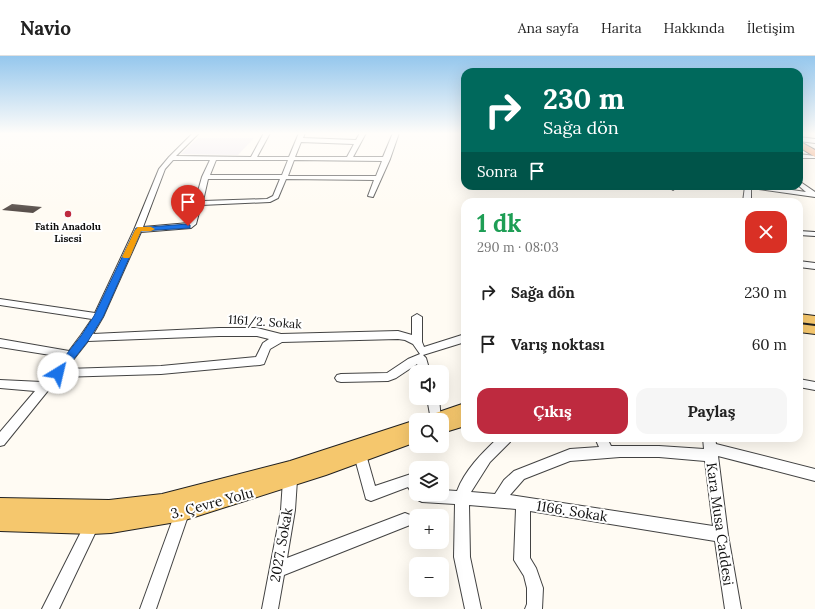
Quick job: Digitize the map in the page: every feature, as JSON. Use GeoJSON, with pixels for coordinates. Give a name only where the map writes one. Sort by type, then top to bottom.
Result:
{"type":"FeatureCollection","features":[{"type":"Feature","properties":{"kind":"main road"},"geometry":{"type":"LineString","coordinates":[[803,318],[815,320]]}},
{"type":"Feature","properties":{"kind":"main road"},"geometry":{"type":"LineString","coordinates":[[803,328],[815,330]]}},
{"type":"Feature","properties":{"kind":"main road"},"geometry":{"type":"LineString","coordinates":[[449,416],[461,411]]}},
{"type":"Feature","properties":{"kind":"main road"},"geometry":{"type":"LineString","coordinates":[[449,421],[461,420]]}},
{"type":"Feature","properties":{"kind":"main road","name":"3. Çevre Yolu"},"geometry":{"type":"LineString","coordinates":[[0,506],[109,508],[162,502],[290,468],[409,428]]}},
{"type":"Feature","properties":{"kind":"main road","name":"3. Çevre Yolu"},"geometry":{"type":"LineString","coordinates":[[0,522],[92,525],[111,524],[182,513],[290,480],[409,438]]}},
{"type":"Feature","properties":{"kind":"street"},"geometry":{"type":"LineString","coordinates":[[2,436],[58,373],[71,354],[85,338],[98,317],[138,230],[162,171],[170,159]]}},
{"type":"Feature","properties":{"kind":"street"},"geometry":{"type":"LineString","coordinates":[[138,230],[188,226],[192,224],[200,203],[205,177],[214,159]]}},
{"type":"Feature","properties":{"kind":"street"},"geometry":{"type":"LineString","coordinates":[[200,203],[270,200],[276,197],[292,159]]}},
{"type":"Feature","properties":{"kind":"street"},"geometry":{"type":"LineString","coordinates":[[338,159],[387,159],[371,196]]}},
{"type":"Feature","properties":{"kind":"street"},"geometry":{"type":"LineString","coordinates":[[205,177],[379,178]]}},
{"type":"Feature","properties":{"kind":"street"},"geometry":{"type":"LineString","coordinates":[[803,186],[815,195]]}},
{"type":"Feature","properties":{"kind":"street"},"geometry":{"type":"LineString","coordinates":[[778,190],[815,195]]}},
{"type":"Feature","properties":{"kind":"street"},"geometry":{"type":"LineString","coordinates":[[803,233],[815,234]]}},
{"type":"Feature","properties":{"kind":"street"},"geometry":{"type":"LineString","coordinates":[[803,264],[815,266]]}},
{"type":"Feature","properties":{"kind":"street"},"geometry":{"type":"LineString","coordinates":[[0,302],[98,317]]}},
{"type":"Feature","properties":{"kind":"street"},"geometry":{"type":"LineString","coordinates":[[417,317],[420,350],[423,365]]}},
{"type":"Feature","properties":{"kind":"street","name":"1161/2. Sokak"},"geometry":{"type":"LineString","coordinates":[[85,338],[220,332],[257,332],[281,338],[398,335],[408,337],[420,350]]}},
{"type":"Feature","properties":{"kind":"street"},"geometry":{"type":"LineString","coordinates":[[58,373],[161,370],[260,361],[265,347],[271,341],[281,338]]}},
{"type":"Feature","properties":{"kind":"street"},"geometry":{"type":"LineString","coordinates":[[341,378],[388,377],[395,374],[412,361],[420,350],[461,339]]}},
{"type":"Feature","properties":{"kind":"street"},"geometry":{"type":"LineString","coordinates":[[0,343],[71,354]]}},
{"type":"Feature","properties":{"kind":"street"},"geometry":{"type":"LineString","coordinates":[[0,384],[45,387]]}},
{"type":"Feature","properties":{"kind":"street"},"geometry":{"type":"LineString","coordinates":[[803,384],[815,386]]}},
{"type":"Feature","properties":{"kind":"street"},"geometry":{"type":"LineString","coordinates":[[474,609],[462,557],[462,498],[466,486],[485,458],[502,442]]}},
{"type":"Feature","properties":{"kind":"street"},"geometry":{"type":"LineString","coordinates":[[603,442],[607,452]]}},
{"type":"Feature","properties":{"kind":"street"},"geometry":{"type":"LineString","coordinates":[[499,500],[508,485],[519,475],[570,455],[607,452],[681,452],[710,447],[815,475]]}},
{"type":"Feature","properties":{"kind":"street","name":"Kara Musa Caddesi"},"geometry":{"type":"LineString","coordinates":[[710,447],[721,535],[733,609]]}},
{"type":"Feature","properties":{"kind":"street","name":"1166. Sokak"},"geometry":{"type":"LineString","coordinates":[[360,455],[371,494],[409,481]]}},
{"type":"Feature","properties":{"kind":"street","name":"2027. Sokak"},"geometry":{"type":"LineString","coordinates":[[270,609],[288,510],[290,480]]}},
{"type":"Feature","properties":{"kind":"street","name":"1166. Sokak"},"geometry":{"type":"LineString","coordinates":[[449,496],[523,503],[721,535]]}},
{"type":"Feature","properties":{"kind":"street"},"geometry":{"type":"LineString","coordinates":[[523,503],[522,560],[531,573],[535,588],[533,609]]}},
{"type":"Feature","properties":{"kind":"street"},"geometry":{"type":"LineString","coordinates":[[148,609],[182,513]]}},
{"type":"Feature","properties":{"kind":"street"},"geometry":{"type":"LineString","coordinates":[[276,570],[405,520]]}},
{"type":"Feature","properties":{"kind":"street"},"geometry":{"type":"LineString","coordinates":[[49,609],[92,525]]}},
{"type":"Feature","properties":{"kind":"building"},"geometry":{"type":"Polygon","coordinates":[[[12,204],[42,207],[33,213],[2,210],[12,204]]]}},
{"type":"Feature","properties":{"kind":"slow traffic"},"geometry":{"type":"LineString","coordinates":[[126,257],[138,230],[151,229]]}},
{"type":"Feature","properties":{"kind":"place","name":"Fatih Anadolu Lisesi"},"geometry":{"type":"Point","coordinates":[68,214]}},
{"type":"Feature","properties":{"kind":"route"},"geometry":{"type":"LineString","coordinates":[[58,373],[71,354],[85,338],[98,317],[138,230],[188,226]]}}]}
